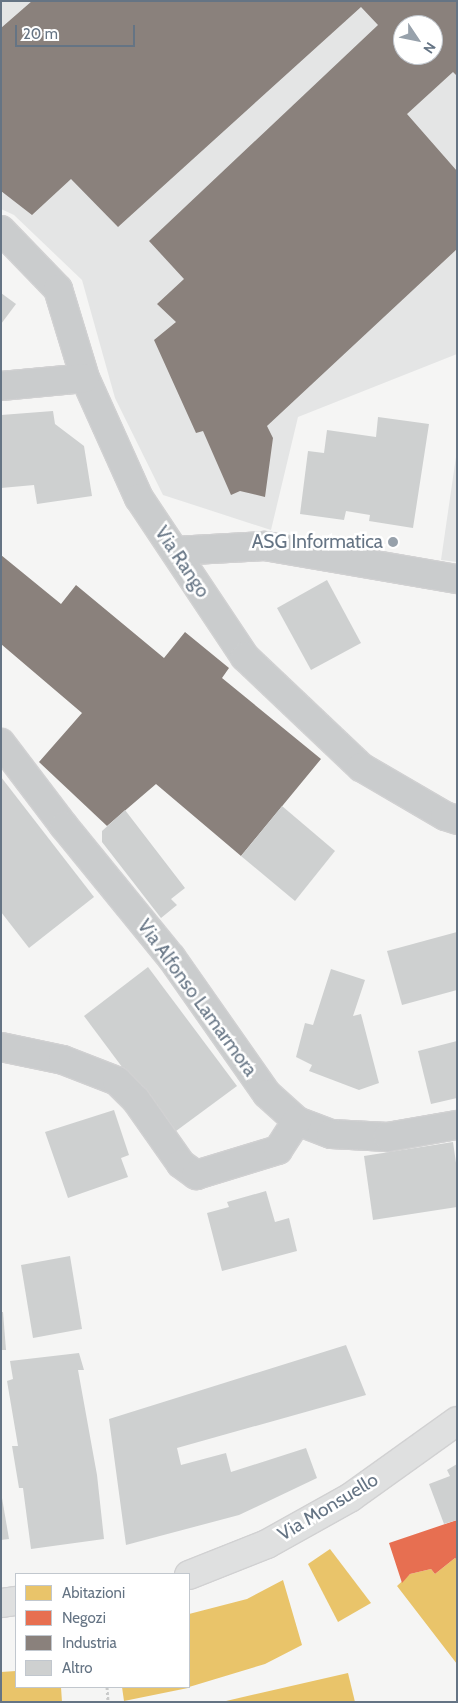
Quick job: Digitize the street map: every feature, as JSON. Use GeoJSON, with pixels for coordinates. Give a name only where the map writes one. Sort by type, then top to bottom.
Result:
{"type":"FeatureCollection","features":[{"type":"Feature","properties":{"kind":"main road","name":"Via Monsuello"},"geometry":{"type":"LineString","coordinates":[[190,1575],[267,1544],[351,1497],[457,1421]]}},
{"type":"Feature","properties":{"kind":"main road"},"geometry":{"type":"LineString","coordinates":[[1,1603],[15,1601]]}},
{"type":"Feature","properties":{"kind":"street","name":"Via Rango"},"geometry":{"type":"LineString","coordinates":[[1,230],[58,288],[85,378],[139,498],[245,657],[361,767],[445,816],[457,820]]}},
{"type":"Feature","properties":{"kind":"street"},"geometry":{"type":"LineString","coordinates":[[1,386],[85,378]]}},
{"type":"Feature","properties":{"kind":"street"},"geometry":{"type":"LineString","coordinates":[[175,551],[265,546],[457,579]]}},
{"type":"Feature","properties":{"kind":"street","name":"Via Alfonso Lamarmora"},"geometry":{"type":"LineString","coordinates":[[1,743],[64,826],[171,957],[267,1094],[297,1121],[331,1134],[388,1137],[457,1125]]}},
{"type":"Feature","properties":{"kind":"street"},"geometry":{"type":"LineString","coordinates":[[1,1047],[63,1060],[117,1081],[136,1100],[181,1164],[196,1175],[278,1150],[297,1121]]}},
{"type":"Feature","properties":{"kind":"path"},"geometry":{"type":"LineString","coordinates":[[107,1688],[108,1702]]}},
{"type":"Feature","properties":{"kind":"shaded area"},"geometry":{"type":"Polygon","coordinates":[[[1,1],[457,1],[457,354],[298,417],[271,530],[163,495],[115,398],[82,280],[14,215],[1,209],[1,1]]]}},
{"type":"Feature","properties":{"kind":"shaded area"},"geometry":{"type":"Polygon","coordinates":[[[457,450],[457,562],[441,560],[457,450]]]}},
{"type":"Feature","properties":{"kind":"building: Abitazioni"},"geometry":{"type":"Polygon","coordinates":[[[330,1549],[371,1603],[338,1622],[308,1564],[330,1549]]]}},
{"type":"Feature","properties":{"kind":"building: Abitazioni"},"geometry":{"type":"Polygon","coordinates":[[[455,1558],[457,1560],[457,1664],[397,1586],[410,1574],[431,1569],[435,1574],[455,1558]]]}},
{"type":"Feature","properties":{"kind":"building: Abitazioni"},"geometry":{"type":"Polygon","coordinates":[[[283,1580],[302,1645],[265,1664],[190,1687],[190,1614],[247,1599],[283,1580]]]}},
{"type":"Feature","properties":{"kind":"building: Abitazioni"},"geometry":{"type":"Polygon","coordinates":[[[15,1671],[15,1688],[61,1688],[62,1702],[1,1702],[1,1672],[15,1671]]]}},
{"type":"Feature","properties":{"kind":"building: Abitazioni"},"geometry":{"type":"Polygon","coordinates":[[[348,1673],[355,1702],[226,1702],[226,1701],[348,1673]]]}},
{"type":"Feature","properties":{"kind":"building: Abitazioni"},"geometry":{"type":"Polygon","coordinates":[[[122,1688],[188,1688],[124,1701],[122,1688]]]}},
{"type":"Feature","properties":{"kind":"building: Negozi"},"geometry":{"type":"Polygon","coordinates":[[[457,1520],[457,1560],[455,1558],[435,1574],[431,1569],[410,1574],[402,1583],[389,1543],[457,1520]]]}},
{"type":"Feature","properties":{"kind":"building: Industria"},"geometry":{"type":"Polygon","coordinates":[[[32,1],[457,1],[457,76],[453,72],[407,114],[457,171],[457,249],[267,426],[273,438],[265,497],[240,491],[231,495],[203,431],[196,433],[154,340],[176,322],[157,304],[184,279],[149,241],[378,25],[361,7],[118,227],[71,179],[32,215],[1,191],[1,28],[32,1]]]}},
{"type":"Feature","properties":{"kind":"building: Industria"},"geometry":{"type":"Polygon","coordinates":[[[1,555],[61,604],[76,585],[164,658],[185,632],[229,668],[222,678],[321,759],[241,856],[156,784],[107,826],[39,762],[82,713],[1,644],[1,555]]]}},
{"type":"Feature","properties":{"kind":"building: Altro"},"geometry":{"type":"Polygon","coordinates":[[[1,293],[16,304],[1,324],[1,293]]]}},
{"type":"Feature","properties":{"kind":"building: Altro"},"geometry":{"type":"Polygon","coordinates":[[[53,411],[55,424],[84,446],[92,496],[37,504],[34,485],[1,488],[1,415],[53,411]]]}},
{"type":"Feature","properties":{"kind":"building: Altro"},"geometry":{"type":"Polygon","coordinates":[[[378,417],[429,424],[413,528],[369,521],[370,515],[346,511],[344,520],[300,514],[308,451],[324,453],[327,430],[376,437],[378,417]]]}},
{"type":"Feature","properties":{"kind":"building: Altro"},"geometry":{"type":"Polygon","coordinates":[[[327,580],[361,643],[311,670],[277,608],[327,580]]]}},
{"type":"Feature","properties":{"kind":"building: Altro"},"geometry":{"type":"Polygon","coordinates":[[[1,777],[94,897],[29,948],[1,912],[1,777]]]}},
{"type":"Feature","properties":{"kind":"building: Altro"},"geometry":{"type":"Polygon","coordinates":[[[282,806],[335,851],[295,901],[241,856],[282,806]]]}},
{"type":"Feature","properties":{"kind":"building: Altro"},"geometry":{"type":"Polygon","coordinates":[[[125,810],[185,888],[171,899],[177,905],[161,918],[102,842],[102,831],[125,810]]]}},
{"type":"Feature","properties":{"kind":"building: Altro"},"geometry":{"type":"Polygon","coordinates":[[[457,932],[457,990],[402,1005],[387,951],[457,932]]]}},
{"type":"Feature","properties":{"kind":"building: Altro"},"geometry":{"type":"Polygon","coordinates":[[[148,967],[237,1086],[172,1134],[84,1016],[148,967]]]}},
{"type":"Feature","properties":{"kind":"building: Altro"},"geometry":{"type":"Polygon","coordinates":[[[331,969],[365,980],[353,1016],[361,1014],[379,1083],[359,1090],[309,1071],[312,1065],[296,1057],[305,1023],[313,1025],[331,969]]]}},
{"type":"Feature","properties":{"kind":"building: Altro"},"geometry":{"type":"Polygon","coordinates":[[[457,1041],[457,1098],[431,1104],[418,1051],[457,1041]]]}},
{"type":"Feature","properties":{"kind":"building: Altro"},"geometry":{"type":"Polygon","coordinates":[[[114,1110],[129,1155],[121,1158],[128,1177],[68,1198],[45,1132],[114,1110]]]}},
{"type":"Feature","properties":{"kind":"building: Altro"},"geometry":{"type":"Polygon","coordinates":[[[453,1142],[457,1170],[457,1207],[373,1220],[364,1156],[453,1142]]]}},
{"type":"Feature","properties":{"kind":"building: Altro"},"geometry":{"type":"Polygon","coordinates":[[[266,1191],[275,1222],[289,1218],[297,1251],[222,1271],[207,1213],[229,1207],[227,1202],[266,1191]]]}},
{"type":"Feature","properties":{"kind":"building: Altro"},"geometry":{"type":"Polygon","coordinates":[[[70,1256],[82,1329],[33,1338],[21,1265],[70,1256]]]}},
{"type":"Feature","properties":{"kind":"building: Altro"},"geometry":{"type":"Polygon","coordinates":[[[1,1312],[3,1312],[6,1350],[1,1350],[1,1312]]]}},
{"type":"Feature","properties":{"kind":"building: Altro"},"geometry":{"type":"Polygon","coordinates":[[[346,1345],[366,1395],[177,1448],[181,1465],[226,1453],[231,1472],[306,1448],[317,1478],[239,1515],[126,1545],[109,1419],[346,1345]]]}},
{"type":"Feature","properties":{"kind":"building: Altro"},"geometry":{"type":"Polygon","coordinates":[[[79,1353],[84,1370],[78,1370],[97,1475],[104,1539],[31,1549],[23,1488],[19,1488],[12,1446],[18,1446],[7,1381],[13,1379],[10,1361],[79,1353]]]}},
{"type":"Feature","properties":{"kind":"building: Altro"},"geometry":{"type":"Polygon","coordinates":[[[457,1464],[457,1520],[444,1524],[429,1484],[450,1476],[447,1470],[457,1464]]]}},
{"type":"Feature","properties":{"kind":"building: Altro"},"geometry":{"type":"Polygon","coordinates":[[[1,1492],[9,1539],[1,1540],[1,1492]]]}},
{"type":"Feature","properties":{"kind":"place","name":"ASG Informatica"},"geometry":{"type":"Point","coordinates":[393,542]}}]}
